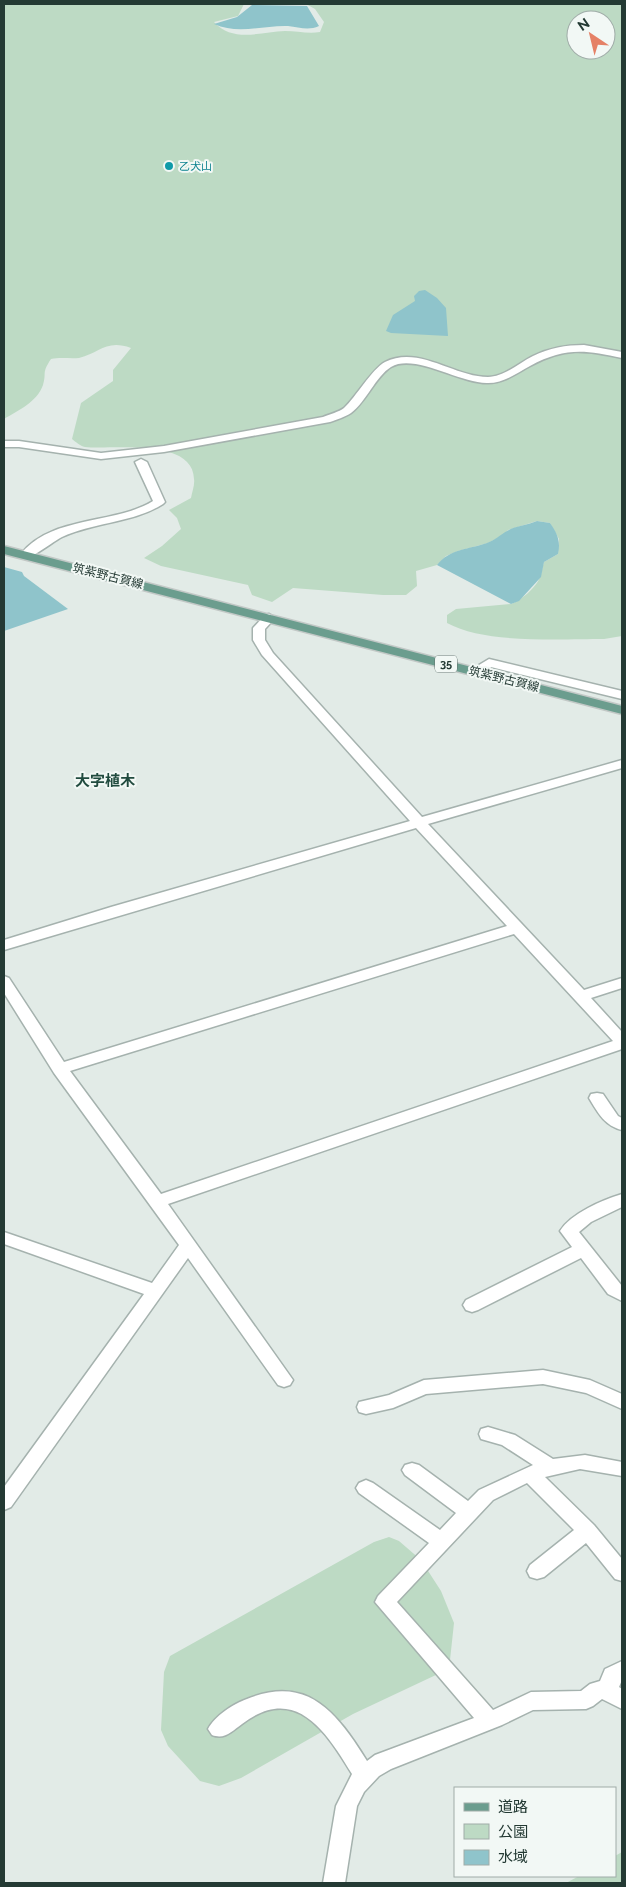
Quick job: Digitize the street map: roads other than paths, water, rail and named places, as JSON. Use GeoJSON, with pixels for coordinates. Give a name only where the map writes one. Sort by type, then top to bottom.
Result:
{"type":"FeatureCollection","features":[{"type":"Feature","properties":{"kind":"main road","name":"筑紫野古賀線"},"geometry":{"type":"LineString","coordinates":[[4,550],[622,710]]}},
{"type":"Feature","properties":{"kind":"main road","name":"筑紫野古賀線"},"geometry":{"type":"LineString","coordinates":[[4,558],[235,617],[270,618]]}},
{"type":"Feature","properties":{"kind":"street"},"geometry":{"type":"LineString","coordinates":[[4,444],[101,456],[164,449],[326,420],[347,411],[387,365],[396,361],[415,361],[475,379],[489,381],[511,372],[546,353],[561,348],[592,347],[622,355]]}},
{"type":"Feature","properties":{"kind":"street"},"geometry":{"type":"LineString","coordinates":[[26,555],[40,542],[51,536],[110,518],[149,510],[159,502],[141,462]]}},
{"type":"Feature","properties":{"kind":"street"},"geometry":{"type":"LineString","coordinates":[[157,1201],[622,1042],[268,655],[259,640],[259,628],[270,618]]}},
{"type":"Feature","properties":{"kind":"street"},"geometry":{"type":"LineString","coordinates":[[475,671],[489,663],[622,695]]}},
{"type":"Feature","properties":{"kind":"street"},"geometry":{"type":"LineString","coordinates":[[4,945],[622,764]]}},
{"type":"Feature","properties":{"kind":"street"},"geometry":{"type":"LineString","coordinates":[[60,1069],[516,928]]}},
{"type":"Feature","properties":{"kind":"street"},"geometry":{"type":"LineString","coordinates":[[4,982],[60,1069],[157,1201],[284,1380]]}},
{"type":"Feature","properties":{"kind":"street"},"geometry":{"type":"LineString","coordinates":[[579,997],[622,984]]}},
{"type":"Feature","properties":{"kind":"street"},"geometry":{"type":"LineString","coordinates":[[597,1098],[612,1120],[622,1125]]}},
{"type":"Feature","properties":{"kind":"street"},"geometry":{"type":"LineString","coordinates":[[622,1200],[585,1218],[569,1231],[614,1289],[622,1295]]}},
{"type":"Feature","properties":{"kind":"street"},"geometry":{"type":"LineString","coordinates":[[4,1238],[155,1291]]}},
{"type":"Feature","properties":{"kind":"street"},"geometry":{"type":"LineString","coordinates":[[4,1502],[188,1246]]}},
{"type":"Feature","properties":{"kind":"street"},"geometry":{"type":"LineString","coordinates":[[472,1305],[584,1249]]}},
{"type":"Feature","properties":{"kind":"street"},"geometry":{"type":"LineString","coordinates":[[366,1407],[393,1401],[424,1387],[543,1377],[590,1387],[620,1398]]}},
{"type":"Feature","properties":{"kind":"street"},"geometry":{"type":"LineString","coordinates":[[488,1434],[508,1440],[552,1468]]}},
{"type":"Feature","properties":{"kind":"street"},"geometry":{"type":"LineString","coordinates":[[490,1721],[385,1602],[486,1496],[503,1486],[552,1468],[582,1462],[622,1470]]}},
{"type":"Feature","properties":{"kind":"street"},"geometry":{"type":"LineString","coordinates":[[412,1470],[470,1513]]}},
{"type":"Feature","properties":{"kind":"street"},"geometry":{"type":"LineString","coordinates":[[532,1476],[587,1531],[622,1573]]}},
{"type":"Feature","properties":{"kind":"street"},"geometry":{"type":"LineString","coordinates":[[366,1488],[442,1542]]}},
{"type":"Feature","properties":{"kind":"street"},"geometry":{"type":"LineString","coordinates":[[537,1571],[587,1531]]}},
{"type":"Feature","properties":{"kind":"street"},"geometry":{"type":"LineString","coordinates":[[334,1883],[347,1804],[356,1786],[382,1762],[490,1721],[531,1701],[586,1700],[597,1690],[615,1695],[612,1675],[622,1670]]}},
{"type":"Feature","properties":{"kind":"street"},"geometry":{"type":"LineString","coordinates":[[219,1729],[248,1707],[269,1700],[288,1698],[308,1704],[321,1716],[345,1745],[365,1776]]}},
{"type":"Feature","properties":{"kind":"water"},"geometry":{"type":"Polygon","coordinates":[[[252,5],[307,6],[319,26],[307,28],[279,26],[232,29],[214,24],[237,17],[252,5]]]}},
{"type":"Feature","properties":{"kind":"water"},"geometry":{"type":"Polygon","coordinates":[[[425,290],[437,298],[446,308],[448,336],[391,333],[386,331],[393,315],[415,301],[414,296],[419,291],[425,290]]]}},
{"type":"Feature","properties":{"kind":"water"},"geometry":{"type":"Polygon","coordinates":[[[537,521],[550,523],[559,541],[558,554],[544,562],[541,577],[519,601],[511,604],[437,565],[447,556],[460,550],[487,543],[510,529],[537,521]]]}},
{"type":"Feature","properties":{"kind":"water"},"geometry":{"type":"Polygon","coordinates":[[[4,567],[22,572],[24,576],[68,609],[4,631],[4,567]]]}},
{"type":"Feature","properties":{"kind":"place","name":"乙犬山"},"geometry":{"type":"Point","coordinates":[169,166]}},
{"type":"Feature","properties":{"kind":"district","name":"大字植木"},"geometry":{"type":"Point","coordinates":[105,781]}}]}
